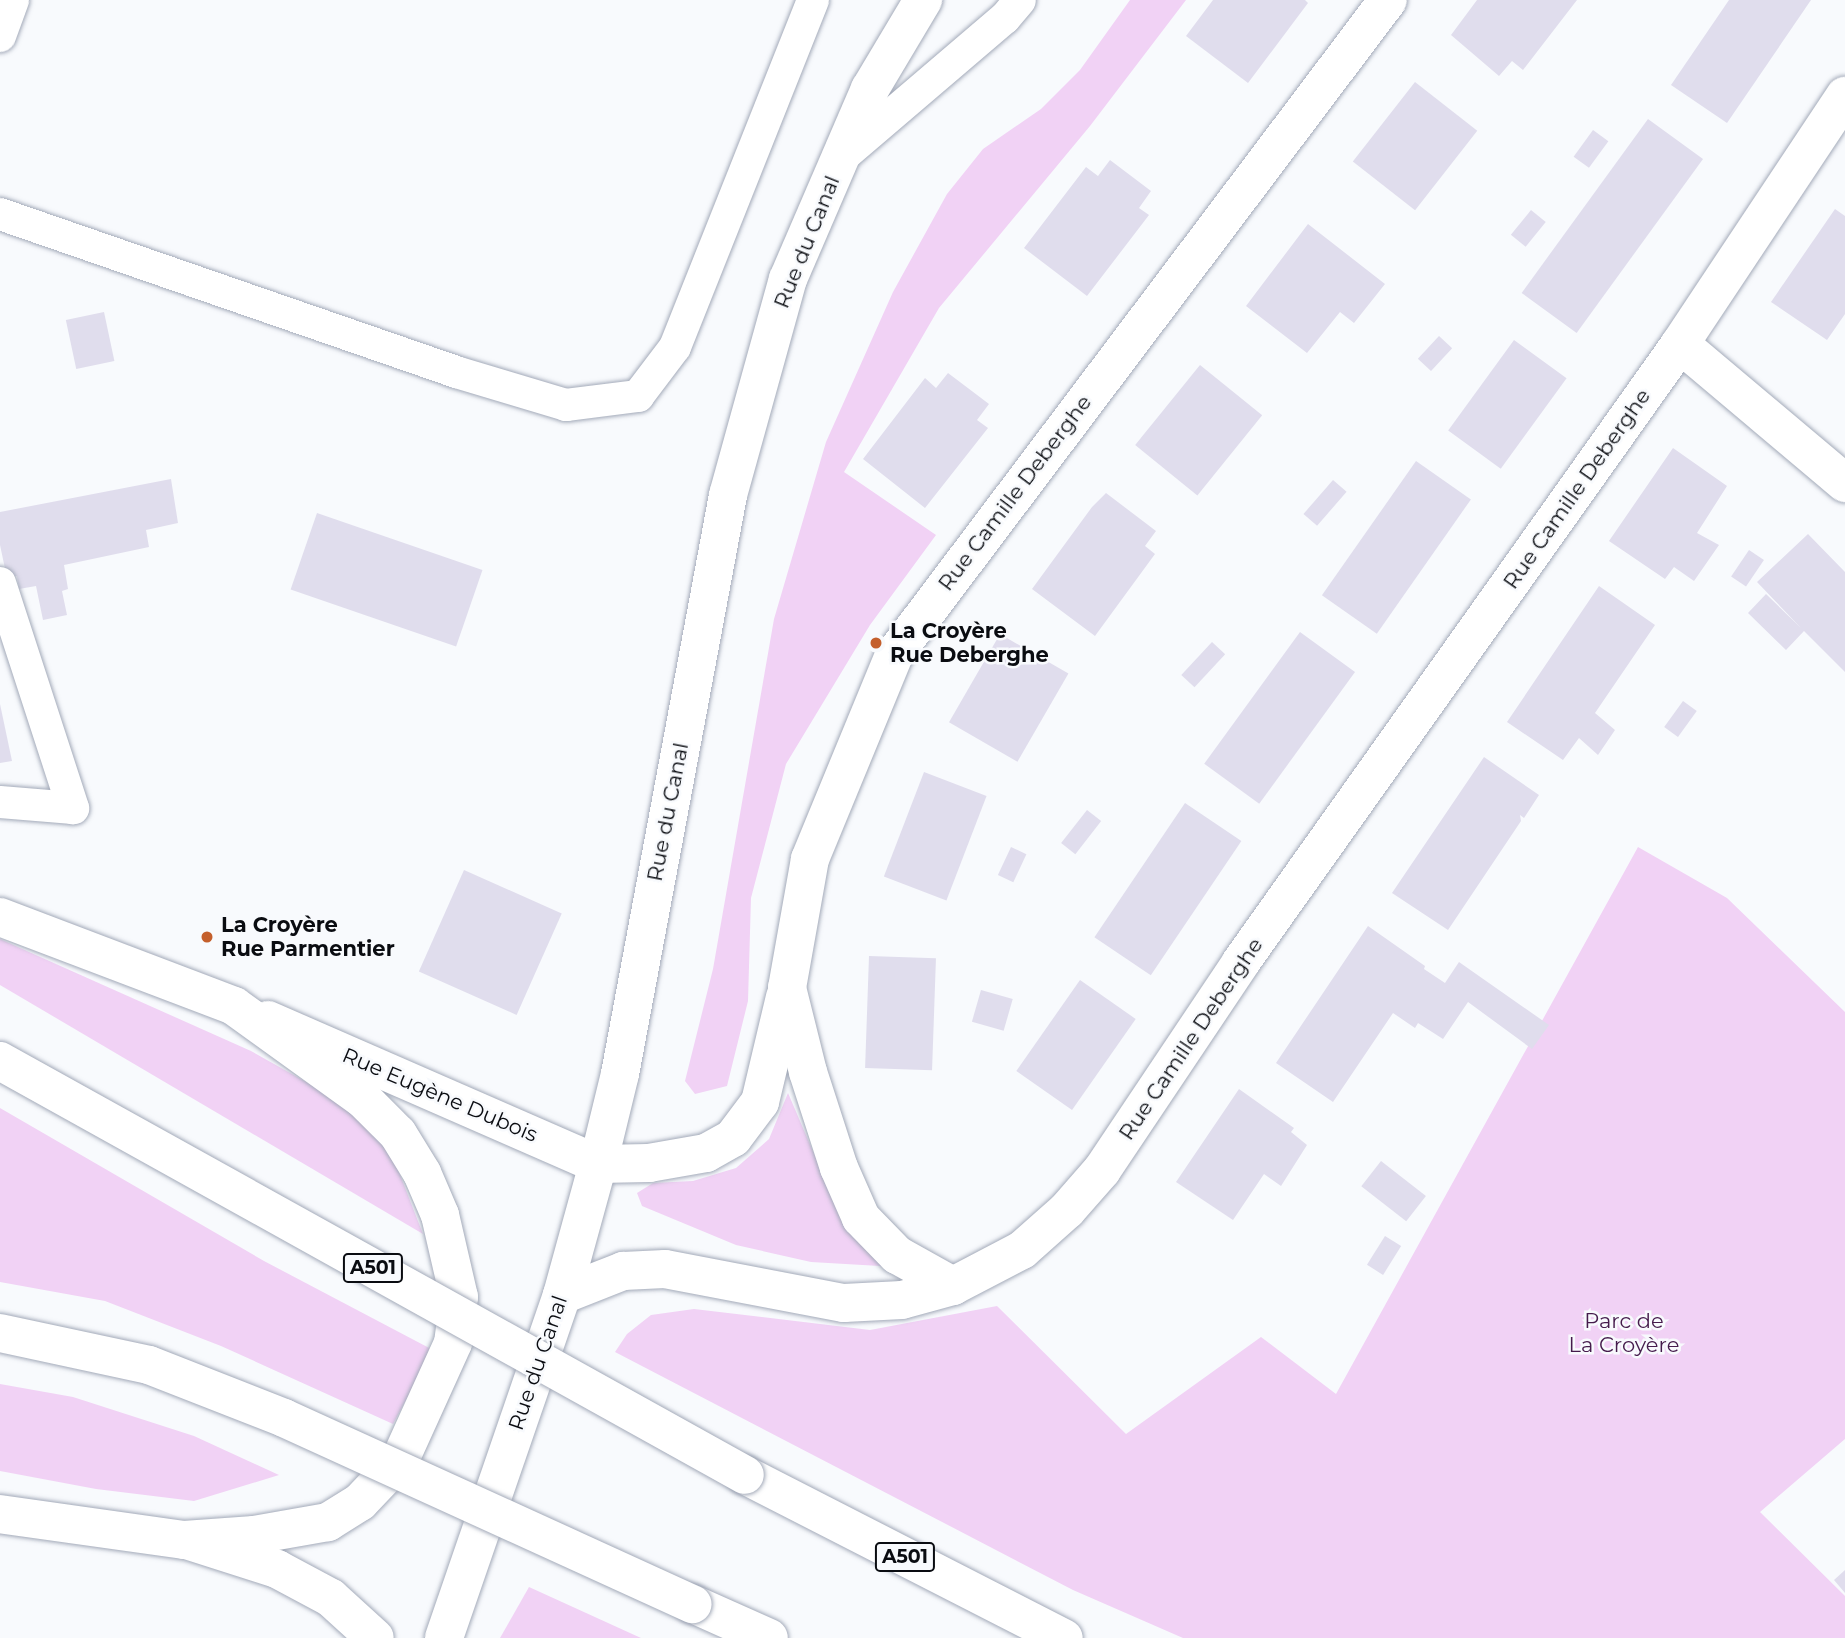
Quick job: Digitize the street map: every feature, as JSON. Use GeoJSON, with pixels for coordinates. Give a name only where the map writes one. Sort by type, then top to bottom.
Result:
{"type":"FeatureCollection","features":[{"type":"Feature","properties":{"kind":"main road","name":"Rue du Canal"},"geometry":{"type":"LineString","coordinates":[[444,1638],[562,1295],[598,1164],[620,1074],[727,495],[788,279],[870,89],[923,0]]}},
{"type":"Feature","properties":{"kind":"main road","name":"Rue Camille Deberghe"},"geometry":{"type":"LineString","coordinates":[[953,1286],[897,1255],[861,1218],[839,1168],[811,1084],[787,988],[810,859],[894,655],[1388,0]]}},
{"type":"Feature","properties":{"kind":"main road","name":"Rue Camille Deberghe"},"geometry":{"type":"LineString","coordinates":[[562,1295],[623,1272],[665,1269],[844,1303],[902,1300],[953,1286],[1022,1250],[1068,1210],[1102,1170],[1241,962],[1680,344],[1845,96]]}},
{"type":"Feature","properties":{"kind":"main road"},"geometry":{"type":"LineString","coordinates":[[1680,344],[1845,483]]}},
{"type":"Feature","properties":{"kind":"main road","name":"Rue Eugène Dubois"},"geometry":{"type":"LineString","coordinates":[[0,916],[234,1006],[598,1164],[649,1163],[706,1153],[733,1138],[761,1102],[787,988]]}},
{"type":"Feature","properties":{"kind":"main road"},"geometry":{"type":"LineString","coordinates":[[184,1540],[254,1535],[328,1522],[360,1502],[400,1460],[453,1343],[459,1297],[440,1215],[422,1173],[398,1134],[363,1099],[234,1006]]}},
{"type":"Feature","properties":{"kind":"main road","name":"A501"},"geometry":{"type":"LineString","coordinates":[[0,1061],[746,1475],[1064,1638]]}},
{"type":"Feature","properties":{"kind":"main road"},"geometry":{"type":"LineString","coordinates":[[0,1333],[149,1365],[284,1418],[769,1638]]}},
{"type":"Feature","properties":{"kind":"main road"},"geometry":{"type":"LineString","coordinates":[[0,1514],[184,1540],[277,1569],[331,1598],[375,1638]]}},
{"type":"Feature","properties":{"kind":"lane"},"geometry":{"type":"LineString","coordinates":[[0,36],[13,0]]}},
{"type":"Feature","properties":{"kind":"lane"},"geometry":{"type":"LineString","coordinates":[[0,214],[456,372],[566,405],[638,396],[675,347],[813,0]]}},
{"type":"Feature","properties":{"kind":"lane"},"geometry":{"type":"LineString","coordinates":[[841,158],[1005,18],[1020,0]]}},
{"type":"Feature","properties":{"kind":"lane"},"geometry":{"type":"LineString","coordinates":[[0,583],[73,808],[0,802]]}},
{"type":"Feature","properties":{"kind":"green space"},"geometry":{"type":"Polygon","coordinates":[[[1130,0],[1186,0],[1090,126],[939,308],[844,472],[936,535],[870,625],[786,764],[751,898],[748,1001],[727,1086],[695,1094],[685,1081],[713,969],[774,619],[826,442],[893,292],[947,194],[983,149],[1041,109],[1080,70],[1130,0]]]}},
{"type":"Feature","properties":{"kind":"green space","name":"Parc de La Croyère"},"geometry":{"type":"Polygon","coordinates":[[[1638,847],[1727,898],[1845,1012],[1845,1439],[1760,1512],[1845,1596],[1845,1638],[1183,1638],[1073,1590],[615,1352],[627,1334],[651,1315],[694,1309],[870,1330],[997,1306],[1126,1434],[1261,1337],[1336,1394],[1638,847]]]}},
{"type":"Feature","properties":{"kind":"green space"},"geometry":{"type":"Polygon","coordinates":[[[0,939],[251,1051],[340,1101],[390,1149],[423,1234],[0,985],[0,939]]]}},
{"type":"Feature","properties":{"kind":"green space"},"geometry":{"type":"Polygon","coordinates":[[[788,1093],[836,1205],[897,1267],[811,1262],[736,1245],[642,1206],[637,1193],[653,1183],[693,1181],[736,1168],[769,1139],[788,1093]]]}},
{"type":"Feature","properties":{"kind":"green space"},"geometry":{"type":"Polygon","coordinates":[[[0,1108],[264,1261],[433,1350],[393,1424],[221,1346],[105,1301],[0,1282],[0,1108]]]}},
{"type":"Feature","properties":{"kind":"green space"},"geometry":{"type":"Polygon","coordinates":[[[0,1384],[73,1397],[194,1436],[279,1475],[194,1501],[96,1489],[0,1471],[0,1384]]]}},
{"type":"Feature","properties":{"kind":"green space"},"geometry":{"type":"Polygon","coordinates":[[[529,1587],[641,1638],[500,1638],[529,1587]]]}},
{"type":"Feature","properties":{"kind":"building"},"geometry":{"type":"Polygon","coordinates":[[[1213,0],[1305,0],[1308,3],[1248,83],[1186,36],[1213,0]]]}},
{"type":"Feature","properties":{"kind":"building"},"geometry":{"type":"Polygon","coordinates":[[[1477,0],[1577,0],[1523,70],[1512,61],[1499,76],[1451,35],[1477,0]]]}},
{"type":"Feature","properties":{"kind":"building"},"geometry":{"type":"Polygon","coordinates":[[[1729,0],[1811,0],[1727,123],[1671,85],[1729,0]]]}},
{"type":"Feature","properties":{"kind":"building"},"geometry":{"type":"Polygon","coordinates":[[[1415,82],[1477,131],[1415,210],[1353,162],[1415,82]]]}},
{"type":"Feature","properties":{"kind":"building"},"geometry":{"type":"Polygon","coordinates":[[[1648,119],[1703,159],[1577,333],[1522,293],[1648,119]]]}},
{"type":"Feature","properties":{"kind":"building"},"geometry":{"type":"Polygon","coordinates":[[[1593,130],[1608,141],[1589,168],[1574,157],[1593,130]]]}},
{"type":"Feature","properties":{"kind":"building"},"geometry":{"type":"Polygon","coordinates":[[[1110,160],[1151,191],[1139,208],[1149,215],[1087,296],[1024,248],[1086,167],[1098,176],[1110,160]]]}},
{"type":"Feature","properties":{"kind":"building"},"geometry":{"type":"Polygon","coordinates":[[[1835,209],[1845,216],[1845,314],[1827,340],[1771,302],[1835,209]]]}},
{"type":"Feature","properties":{"kind":"building"},"geometry":{"type":"Polygon","coordinates":[[[1531,210],[1546,222],[1526,247],[1511,235],[1531,210]]]}},
{"type":"Feature","properties":{"kind":"building"},"geometry":{"type":"Polygon","coordinates":[[[1308,224],[1385,284],[1354,323],[1340,312],[1307,353],[1246,306],[1308,224]]]}},
{"type":"Feature","properties":{"kind":"building"},"geometry":{"type":"Polygon","coordinates":[[[104,312],[114,361],[76,369],[66,320],[104,312]]]}},
{"type":"Feature","properties":{"kind":"building"},"geometry":{"type":"Polygon","coordinates":[[[1439,336],[1452,348],[1431,371],[1418,359],[1439,336]]]}},
{"type":"Feature","properties":{"kind":"building"},"geometry":{"type":"Polygon","coordinates":[[[1514,340],[1567,378],[1501,469],[1448,431],[1514,340]]]}},
{"type":"Feature","properties":{"kind":"building"},"geometry":{"type":"Polygon","coordinates":[[[1200,365],[1262,415],[1197,495],[1135,445],[1200,365]]]}},
{"type":"Feature","properties":{"kind":"building"},"geometry":{"type":"Polygon","coordinates":[[[948,373],[989,404],[977,420],[988,428],[925,508],[863,459],[925,378],[936,388],[948,373]]]}},
{"type":"Feature","properties":{"kind":"building"},"geometry":{"type":"Polygon","coordinates":[[[1673,448],[1727,486],[1697,533],[1719,545],[1694,581],[1674,567],[1665,579],[1609,541],[1673,448]]]}},
{"type":"Feature","properties":{"kind":"building"},"geometry":{"type":"Polygon","coordinates":[[[1416,461],[1471,499],[1377,634],[1322,595],[1416,461]]]}},
{"type":"Feature","properties":{"kind":"building"},"geometry":{"type":"Polygon","coordinates":[[[171,479],[178,523],[146,530],[149,547],[64,565],[68,589],[62,591],[67,615],[43,620],[36,586],[19,589],[17,576],[7,578],[0,545],[0,512],[171,479]]]}},
{"type":"Feature","properties":{"kind":"building"},"geometry":{"type":"Polygon","coordinates":[[[1333,480],[1347,492],[1317,526],[1303,514],[1333,480]]]}},
{"type":"Feature","properties":{"kind":"building"},"geometry":{"type":"Polygon","coordinates":[[[1106,493],[1156,531],[1145,546],[1155,554],[1095,636],[1032,589],[1092,507],[1106,493]]]}},
{"type":"Feature","properties":{"kind":"building"},"geometry":{"type":"Polygon","coordinates":[[[317,513],[482,570],[456,647],[291,590],[317,513]]]}},
{"type":"Feature","properties":{"kind":"building"},"geometry":{"type":"Polygon","coordinates":[[[1808,534],[1845,572],[1845,672],[1804,631],[1786,650],[1748,613],[1766,594],[1801,628],[1757,582],[1808,534]]]}},
{"type":"Feature","properties":{"kind":"building"},"geometry":{"type":"Polygon","coordinates":[[[1749,550],[1764,560],[1746,587],[1731,577],[1749,550]]]}},
{"type":"Feature","properties":{"kind":"building"},"geometry":{"type":"Polygon","coordinates":[[[1599,586],[1655,625],[1595,713],[1615,730],[1598,755],[1579,738],[1563,760],[1507,722],[1599,586]]]}},
{"type":"Feature","properties":{"kind":"building"},"geometry":{"type":"Polygon","coordinates":[[[1300,632],[1355,672],[1259,804],[1204,764],[1300,632]]]}},
{"type":"Feature","properties":{"kind":"building"},"geometry":{"type":"Polygon","coordinates":[[[1000,634],[1068,674],[1017,762],[949,722],[1000,634]]]}},
{"type":"Feature","properties":{"kind":"building"},"geometry":{"type":"Polygon","coordinates":[[[1212,642],[1225,654],[1194,687],[1181,675],[1212,642]]]}},
{"type":"Feature","properties":{"kind":"building"},"geometry":{"type":"Polygon","coordinates":[[[1683,701],[1697,711],[1678,737],[1664,727],[1683,701]]]}},
{"type":"Feature","properties":{"kind":"building"},"geometry":{"type":"Polygon","coordinates":[[[0,704],[12,761],[0,763],[0,704]]]}},
{"type":"Feature","properties":{"kind":"building"},"geometry":{"type":"Polygon","coordinates":[[[1484,757],[1539,795],[1524,818],[1520,815],[1521,821],[1448,930],[1392,893],[1484,757]]]}},
{"type":"Feature","properties":{"kind":"building"},"geometry":{"type":"Polygon","coordinates":[[[924,772],[987,796],[946,901],[884,877],[924,772]]]}},
{"type":"Feature","properties":{"kind":"building"},"geometry":{"type":"Polygon","coordinates":[[[1185,803],[1241,841],[1151,975],[1094,937],[1185,803]]]}},
{"type":"Feature","properties":{"kind":"building"},"geometry":{"type":"Polygon","coordinates":[[[1087,810],[1101,821],[1075,854],[1061,843],[1087,810]]]}},
{"type":"Feature","properties":{"kind":"building"},"geometry":{"type":"Polygon","coordinates":[[[1011,847],[1026,854],[1013,882],[998,875],[1011,847]]]}},
{"type":"Feature","properties":{"kind":"building"},"geometry":{"type":"Polygon","coordinates":[[[464,870],[562,914],[517,1015],[419,971],[464,870]]]}},
{"type":"Feature","properties":{"kind":"building"},"geometry":{"type":"Polygon","coordinates":[[[1368,926],[1445,983],[1459,962],[1549,1025],[1532,1049],[1468,1002],[1443,1039],[1418,1023],[1415,1028],[1393,1013],[1333,1102],[1276,1063],[1368,926]]]}},
{"type":"Feature","properties":{"kind":"building"},"geometry":{"type":"Polygon","coordinates":[[[869,956],[936,958],[932,1070],[865,1068],[869,956]]]}},
{"type":"Feature","properties":{"kind":"building"},"geometry":{"type":"Polygon","coordinates":[[[1080,980],[1136,1019],[1072,1110],[1016,1071],[1080,980]]]}},
{"type":"Feature","properties":{"kind":"building"},"geometry":{"type":"Polygon","coordinates":[[[981,990],[1013,999],[1004,1031],[972,1022],[981,990]]]}},
{"type":"Feature","properties":{"kind":"building"},"geometry":{"type":"Polygon","coordinates":[[[1239,1089],[1294,1128],[1291,1132],[1307,1145],[1281,1186],[1264,1174],[1233,1220],[1176,1182],[1239,1089]]]}},
{"type":"Feature","properties":{"kind":"building"},"geometry":{"type":"Polygon","coordinates":[[[1381,1161],[1426,1196],[1406,1221],[1361,1186],[1381,1161]]]}},
{"type":"Feature","properties":{"kind":"building"},"geometry":{"type":"Polygon","coordinates":[[[1385,1236],[1401,1246],[1383,1275],[1367,1265],[1385,1236]]]}},
{"type":"Feature","properties":{"kind":"building"},"geometry":{"type":"Polygon","coordinates":[[[1845,1570],[1845,1593],[1834,1580],[1845,1570]]]}},
{"type":"Feature","properties":{"kind":"place","name":"La Croyère Rue Deberghe"},"geometry":{"type":"Point","coordinates":[876,643]}},
{"type":"Feature","properties":{"kind":"place","name":"La Croyère Rue Parmentier"},"geometry":{"type":"Point","coordinates":[207,937]}}]}
